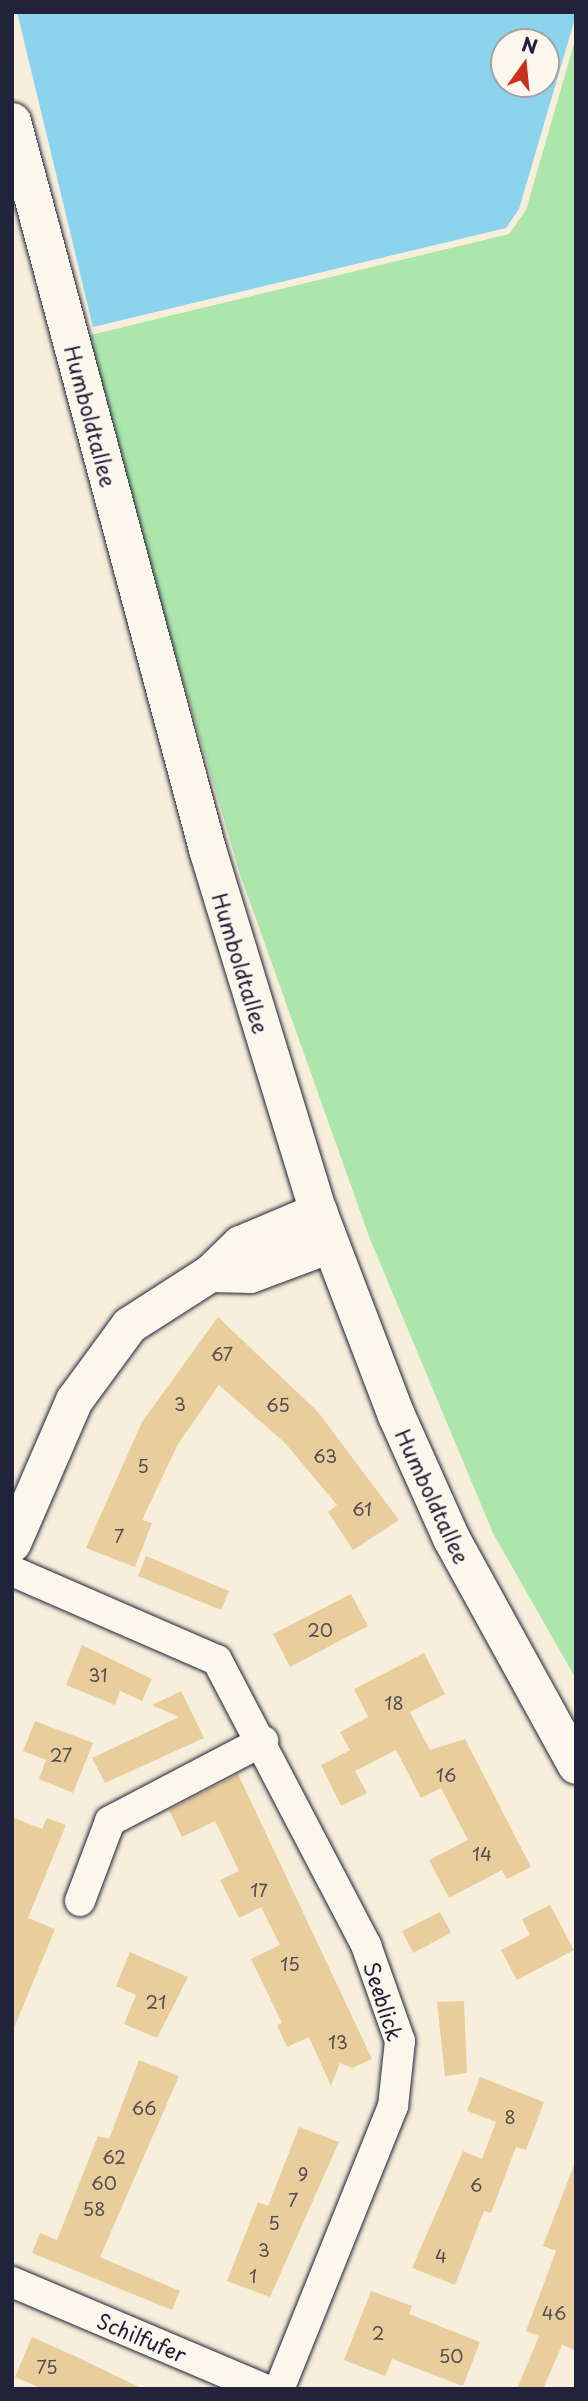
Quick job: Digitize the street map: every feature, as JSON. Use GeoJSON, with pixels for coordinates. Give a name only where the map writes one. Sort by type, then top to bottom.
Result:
{"type":"FeatureCollection","features":[{"type":"Feature","properties":{"kind":"street","name":"Humboldtallee"},"geometry":{"type":"LineString","coordinates":[[12,121],[207,849],[324,1227],[451,1538],[576,1765]]}},
{"type":"Feature","properties":{"kind":"street"},"geometry":{"type":"LineString","coordinates":[[12,1543],[74,1400],[100,1359],[161,1299],[210,1273],[250,1274],[324,1227]]}},
{"type":"Feature","properties":{"kind":"street","name":"Seeblick"},"geometry":{"type":"LineString","coordinates":[[12,1571],[217,1660],[263,1741],[366,1945],[400,2041],[393,2106],[279,2389]]}},
{"type":"Feature","properties":{"kind":"street"},"geometry":{"type":"LineString","coordinates":[[80,1901],[110,1821],[263,1741]]}},
{"type":"Feature","properties":{"kind":"street","name":"Schilfufer"},"geometry":{"type":"LineString","coordinates":[[15,2289],[264,2389]]}},
{"type":"Feature","properties":{"kind":"green space"},"geometry":{"type":"Polygon","coordinates":[[[576,37],[576,1679],[493,1533],[370,1239],[240,874],[82,337],[509,234],[526,210],[576,37]]]}},
{"type":"Feature","properties":{"kind":"water"},"geometry":{"type":"Polygon","coordinates":[[[17,12],[576,12],[560,69],[560,28],[490,28],[490,98],[552,98],[519,209],[506,228],[93,327],[17,12]]]}},
{"type":"Feature","properties":{"kind":"building"},"geometry":{"type":"Polygon","coordinates":[[[218,1317],[318,1412],[399,1520],[353,1550],[328,1512],[337,1505],[285,1443],[219,1385],[178,1444],[142,1520],[152,1523],[135,1567],[86,1548],[142,1422],[218,1317]]]}},
{"type":"Feature","properties":{"kind":"building"},"geometry":{"type":"Polygon","coordinates":[[[146,1556],[229,1591],[221,1610],[138,1576],[146,1556]]]}},
{"type":"Feature","properties":{"kind":"building"},"geometry":{"type":"Polygon","coordinates":[[[351,1594],[368,1626],[290,1667],[273,1634],[351,1594]]]}},
{"type":"Feature","properties":{"kind":"building"},"geometry":{"type":"Polygon","coordinates":[[[82,1645],[152,1679],[142,1701],[120,1691],[115,1705],[66,1685],[82,1645]]]}},
{"type":"Feature","properties":{"kind":"building"},"geometry":{"type":"Polygon","coordinates":[[[424,1653],[445,1694],[410,1712],[430,1750],[465,1739],[531,1867],[507,1879],[502,1870],[449,1898],[429,1860],[468,1840],[441,1788],[421,1798],[396,1750],[355,1771],[367,1793],[341,1806],[321,1765],[350,1750],[340,1732],[368,1717],[354,1689],[424,1653]]]}},
{"type":"Feature","properties":{"kind":"building"},"geometry":{"type":"Polygon","coordinates":[[[181,1691],[204,1738],[105,1783],[92,1758],[179,1717],[152,1705],[181,1691]]]}},
{"type":"Feature","properties":{"kind":"building"},"geometry":{"type":"Polygon","coordinates":[[[35,1721],[93,1743],[73,1793],[39,1779],[46,1760],[23,1751],[35,1721]]]}},
{"type":"Feature","properties":{"kind":"building"},"geometry":{"type":"Polygon","coordinates":[[[238,1774],[372,2059],[352,2068],[340,2063],[331,2086],[309,2037],[287,2047],[277,2025],[282,2023],[251,1959],[280,1945],[261,1907],[239,1918],[220,1880],[239,1871],[215,1821],[182,1837],[169,1810],[238,1774]]]}},
{"type":"Feature","properties":{"kind":"building"},"geometry":{"type":"Polygon","coordinates":[[[12,1817],[42,1829],[47,1818],[66,1825],[28,1918],[55,1929],[14,2028],[12,1817]]]}},
{"type":"Feature","properties":{"kind":"building"},"geometry":{"type":"Polygon","coordinates":[[[550,1905],[574,1950],[517,1980],[501,1950],[530,1935],[522,1919],[550,1905]]]}},
{"type":"Feature","properties":{"kind":"building"},"geometry":{"type":"Polygon","coordinates":[[[440,1912],[451,1933],[413,1953],[402,1931],[440,1912]]]}},
{"type":"Feature","properties":{"kind":"building"},"geometry":{"type":"Polygon","coordinates":[[[130,1952],[188,1977],[157,2038],[124,2024],[136,1995],[116,1986],[130,1952]]]}},
{"type":"Feature","properties":{"kind":"building"},"geometry":{"type":"Polygon","coordinates":[[[464,2001],[467,2073],[445,2076],[437,2002],[464,2001]]]}},
{"type":"Feature","properties":{"kind":"building"},"geometry":{"type":"Polygon","coordinates":[[[139,2060],[179,2076],[100,2257],[180,2291],[172,2310],[32,2253],[40,2233],[57,2240],[98,2136],[109,2139],[139,2060]]]}},
{"type":"Feature","properties":{"kind":"building"},"geometry":{"type":"Polygon","coordinates":[[[480,2077],[544,2102],[526,2150],[516,2147],[491,2213],[484,2211],[455,2285],[412,2268],[463,2151],[482,2159],[496,2122],[467,2111],[480,2077]]]}},
{"type":"Feature","properties":{"kind":"building"},"geometry":{"type":"Polygon","coordinates":[[[299,2127],[339,2142],[270,2297],[227,2281],[258,2202],[268,2206],[299,2127]]]}},
{"type":"Feature","properties":{"kind":"building"},"geometry":{"type":"Polygon","coordinates":[[[574,2165],[576,2350],[562,2345],[543,2389],[517,2389],[539,2336],[526,2331],[556,2251],[543,2246],[574,2165]]]}},
{"type":"Feature","properties":{"kind":"building"},"geometry":{"type":"Polygon","coordinates":[[[371,2291],[412,2306],[409,2314],[480,2342],[463,2386],[392,2359],[385,2376],[344,2360],[371,2291]]]}},
{"type":"Feature","properties":{"kind":"building"},"geometry":{"type":"Polygon","coordinates":[[[32,2337],[143,2389],[43,2389],[15,2377],[32,2337]]]}}]}
